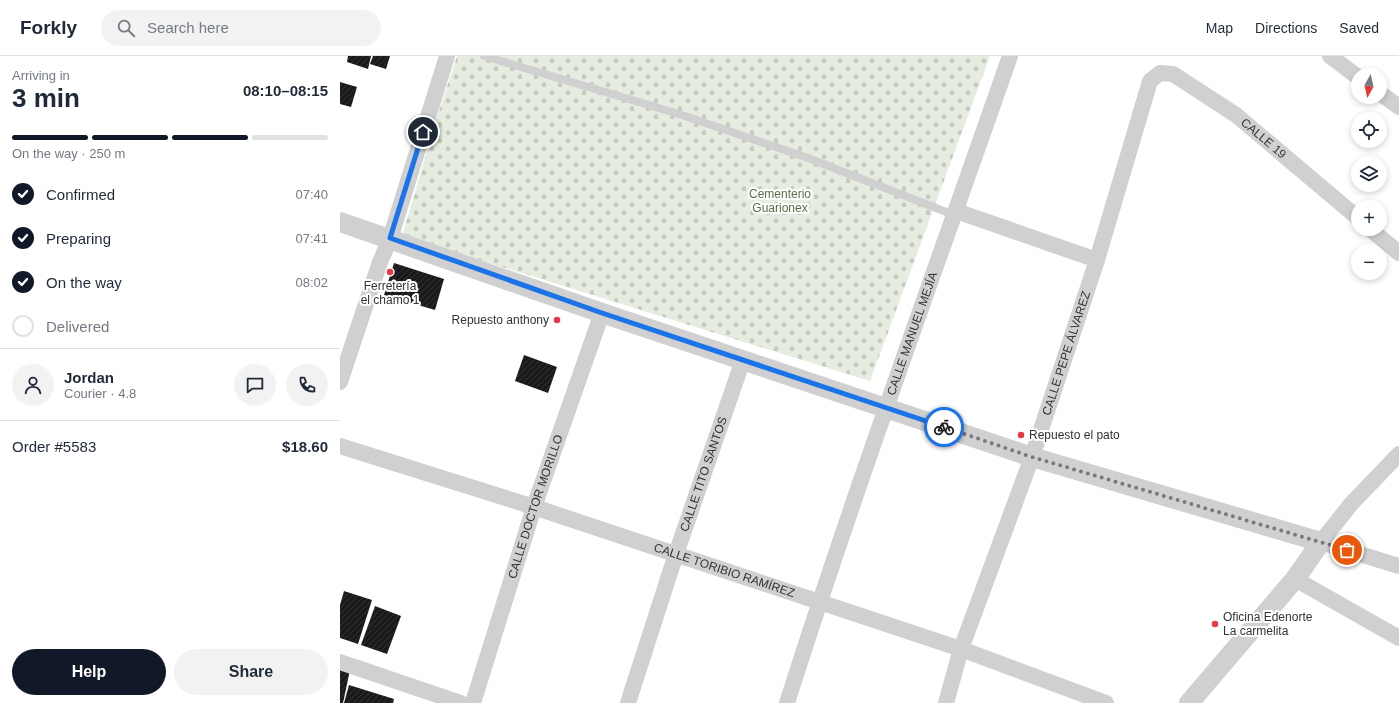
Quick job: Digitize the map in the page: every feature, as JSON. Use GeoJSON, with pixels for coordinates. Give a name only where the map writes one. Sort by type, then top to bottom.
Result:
{"type":"FeatureCollection","features":[{"type":"Feature","properties":{"kind":"street"},"geometry":{"type":"LineString","coordinates":[[340,382],[380,262],[390,238],[447,56]]}},
{"type":"Feature","properties":{"kind":"street","name":"CALLE MANUEL MEJÍA"},"geometry":{"type":"LineString","coordinates":[[787,703],[885,408],[1010,56]]}},
{"type":"Feature","properties":{"kind":"street"},"geometry":{"type":"LineString","coordinates":[[1330,56],[1351,71]]}},
{"type":"Feature","properties":{"kind":"street","name":"CALLE 19"},"geometry":{"type":"LineString","coordinates":[[1160,73],[1173,74],[1236,115],[1351,212]]}},
{"type":"Feature","properties":{"kind":"street","name":"CALLE PEPE ÁLVAREZ"},"geometry":{"type":"LineString","coordinates":[[946,703],[961,649],[1032,457],[1097,260],[1150,81],[1160,73]]}},
{"type":"Feature","properties":{"kind":"street"},"geometry":{"type":"LineString","coordinates":[[1387,98],[1399,107]]}},
{"type":"Feature","properties":{"kind":"street"},"geometry":{"type":"LineString","coordinates":[[955,213],[1097,260]]}},
{"type":"Feature","properties":{"kind":"street"},"geometry":{"type":"LineString","coordinates":[[340,222],[390,238],[602,313],[1032,457],[1399,566]]}},
{"type":"Feature","properties":{"kind":"street"},"geometry":{"type":"LineString","coordinates":[[1378,236],[1399,253]]}},
{"type":"Feature","properties":{"kind":"street","name":"CALLE DOCTOR MORILLO"},"geometry":{"type":"LineString","coordinates":[[473,703],[534,507],[602,313]]}},
{"type":"Feature","properties":{"kind":"street","name":"CALLE TITO SANTOS"},"geometry":{"type":"LineString","coordinates":[[628,703],[676,554],[743,360]]}},
{"type":"Feature","properties":{"kind":"street","name":"CALLE TORIBIO RAMÍREZ"},"geometry":{"type":"LineString","coordinates":[[340,446],[534,507],[961,649],[1106,703]]}},
{"type":"Feature","properties":{"kind":"street"},"geometry":{"type":"LineString","coordinates":[[1189,703],[1295,580],[1321,542],[1351,504],[1399,454]]}},
{"type":"Feature","properties":{"kind":"street"},"geometry":{"type":"LineString","coordinates":[[1295,580],[1399,638]]}},
{"type":"Feature","properties":{"kind":"street"},"geometry":{"type":"LineString","coordinates":[[340,662],[461,703]]}},
{"type":"Feature","properties":{"kind":"lane"},"geometry":{"type":"LineString","coordinates":[[484,56],[686,116],[808,158],[955,213]]}},
{"type":"Feature","properties":{"kind":"green space","name":"Cementerio Guarionex"},"geometry":{"type":"Polygon","coordinates":[[[457,56],[990,56],[870,381],[402,236],[438,114],[457,56]]]}},
{"type":"Feature","properties":{"kind":"building"},"geometry":{"type":"Polygon","coordinates":[[[348,56],[371,56],[368,69],[347,62],[348,56]]]}},
{"type":"Feature","properties":{"kind":"building"},"geometry":{"type":"Polygon","coordinates":[[[373,56],[390,56],[386,69],[370,64],[373,56]]]}},
{"type":"Feature","properties":{"kind":"building"},"geometry":{"type":"Polygon","coordinates":[[[340,82],[357,87],[351,107],[340,104],[340,82]]]}},
{"type":"Feature","properties":{"kind":"building"},"geometry":{"type":"Polygon","coordinates":[[[394,263],[444,279],[435,310],[384,295],[394,263]]]}},
{"type":"Feature","properties":{"kind":"building"},"geometry":{"type":"Polygon","coordinates":[[[524,355],[557,367],[548,393],[515,381],[524,355]]]}},
{"type":"Feature","properties":{"kind":"building"},"geometry":{"type":"Polygon","coordinates":[[[344,591],[372,600],[358,644],[340,638],[340,605],[344,591]]]}},
{"type":"Feature","properties":{"kind":"building"},"geometry":{"type":"Polygon","coordinates":[[[375,606],[401,616],[387,654],[361,645],[375,606]]]}},
{"type":"Feature","properties":{"kind":"building"},"geometry":{"type":"Polygon","coordinates":[[[340,668],[350,670],[343,703],[340,703],[340,668]]]}},
{"type":"Feature","properties":{"kind":"building"},"geometry":{"type":"Polygon","coordinates":[[[349,685],[394,699],[393,703],[344,703],[349,685]]]}},
{"type":"Feature","properties":{"kind":"way so far"},"geometry":{"type":"LineString","coordinates":[[944,427],[1032,457],[1347,550]]}},
{"type":"Feature","properties":{"kind":"place","name":"Ferretería el chamo 1"},"geometry":{"type":"Point","coordinates":[390,272]}},
{"type":"Feature","properties":{"kind":"place","name":"Repuesto anthony"},"geometry":{"type":"Point","coordinates":[557,320]}},
{"type":"Feature","properties":{"kind":"place","name":"Repuesto el pato"},"geometry":{"type":"Point","coordinates":[1021,435]}},
{"type":"Feature","properties":{"kind":"place","name":"Oficina Edenorte La carmelita"},"geometry":{"type":"Point","coordinates":[1215,624]}},
{"type":"Feature","properties":{"kind":"route"},"geometry":{"type":"LineString","coordinates":[[423,132],[390,238],[602,313],[944,427]]}}]}
